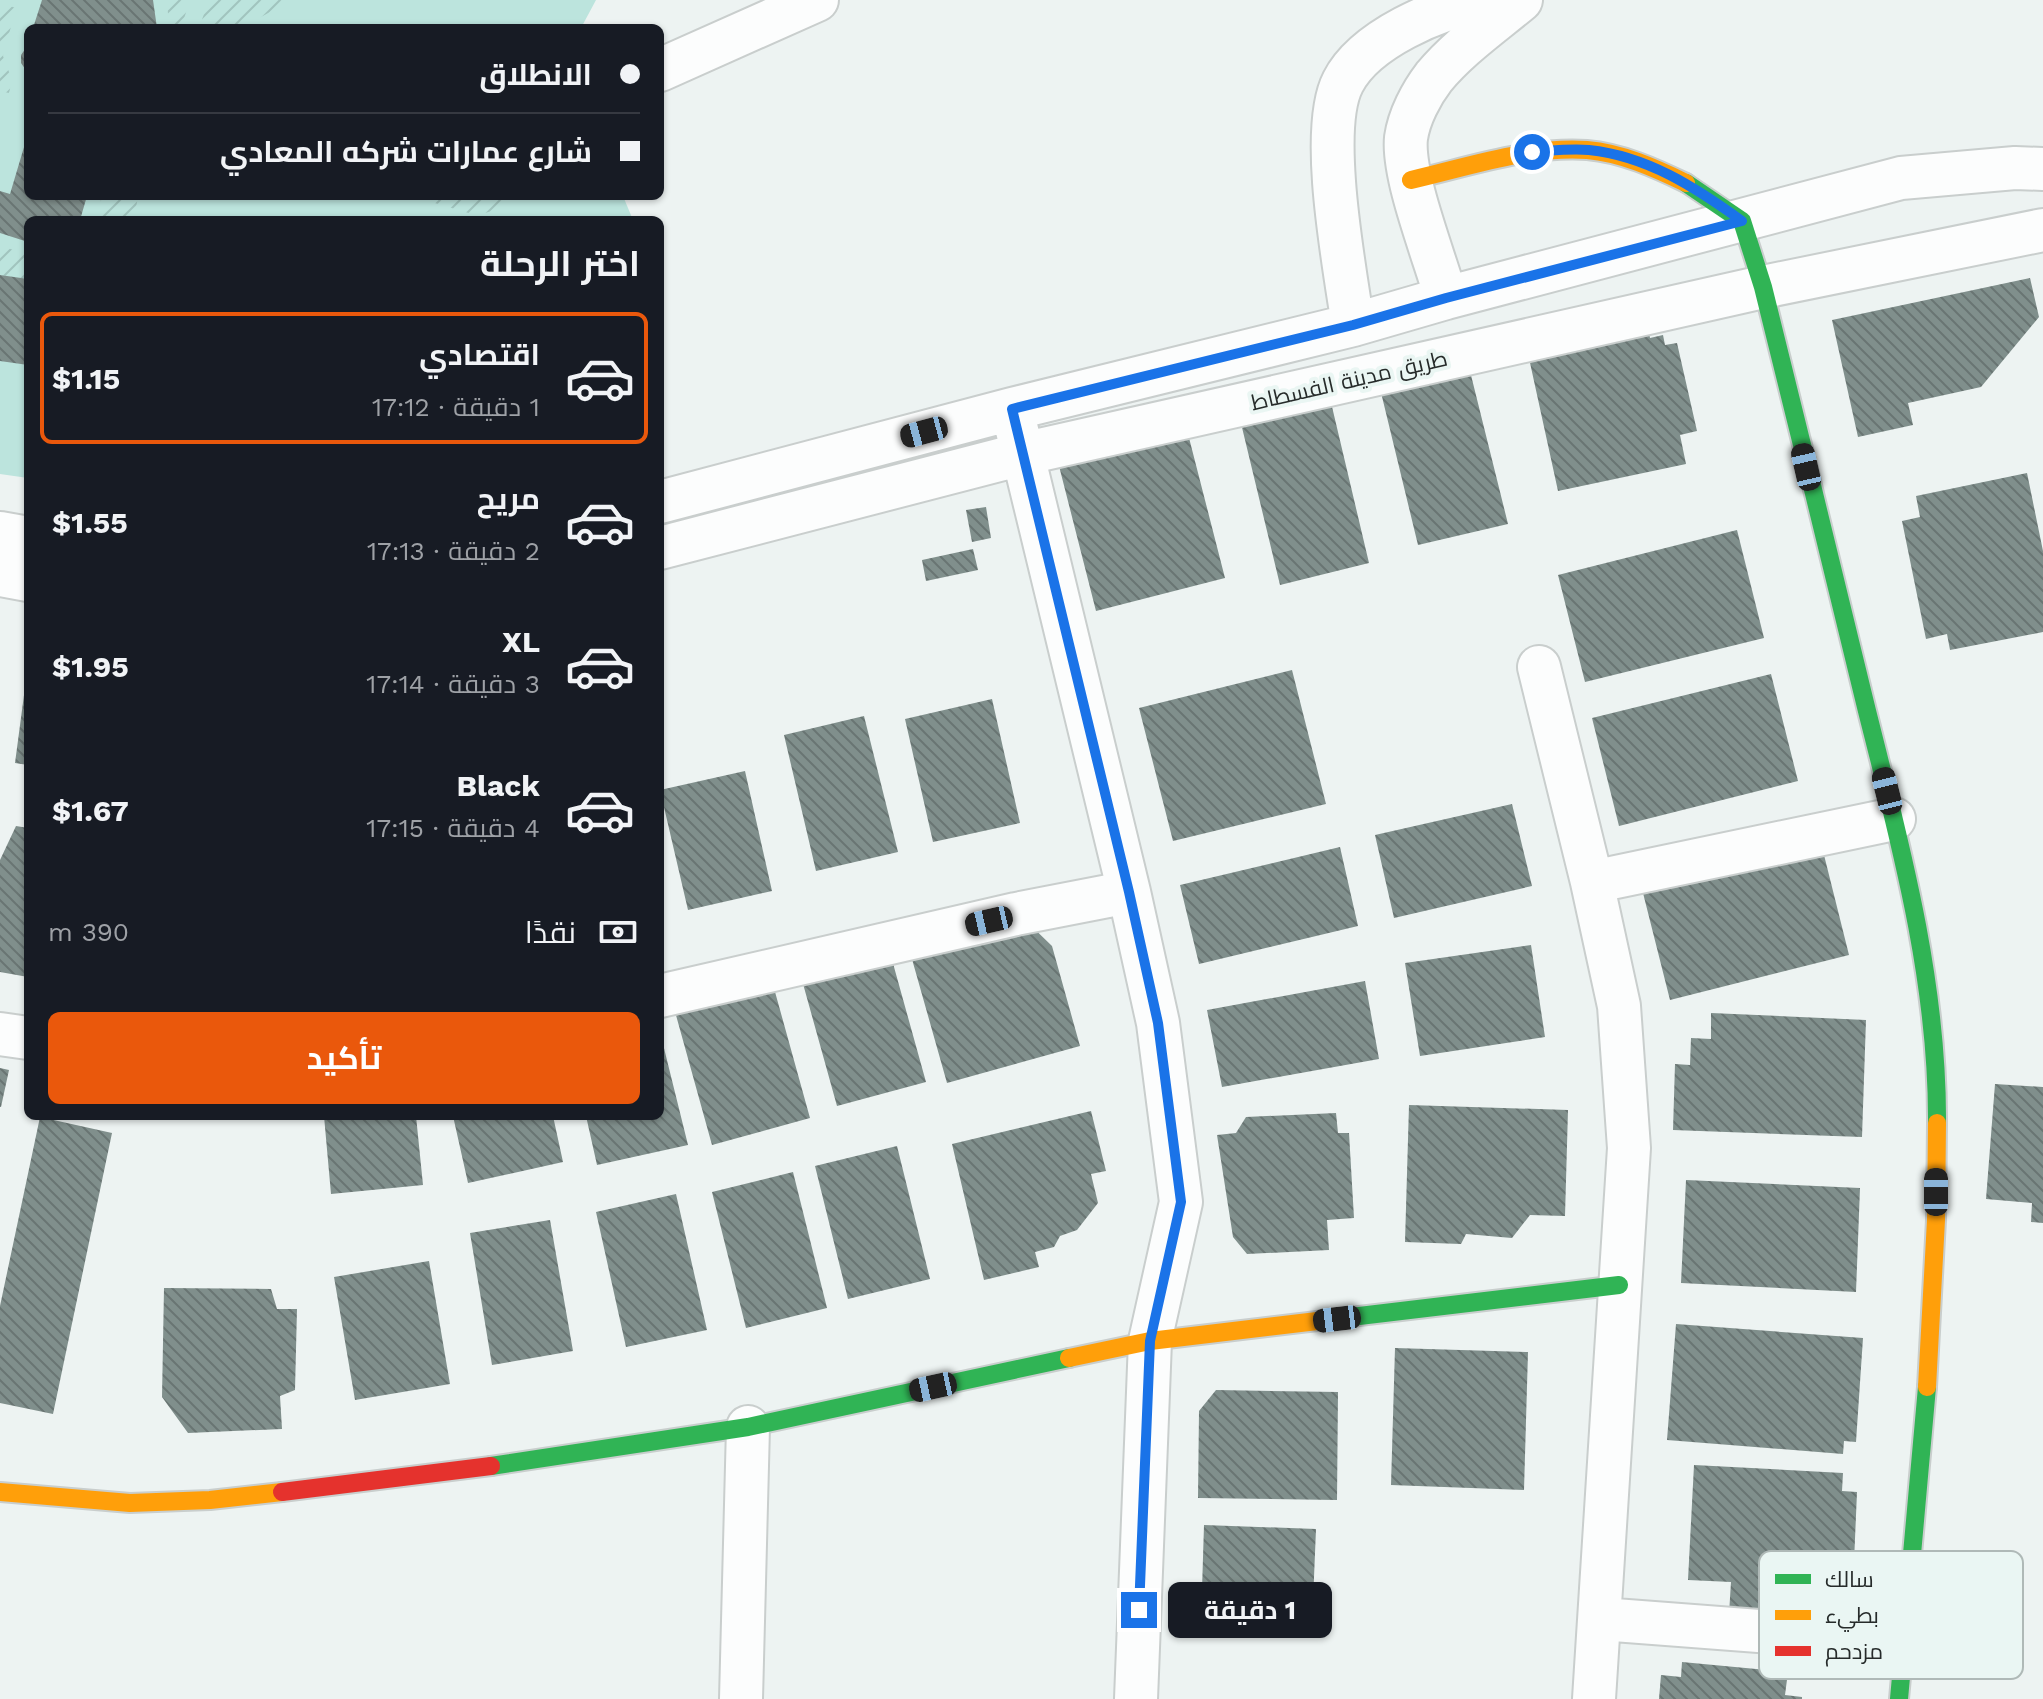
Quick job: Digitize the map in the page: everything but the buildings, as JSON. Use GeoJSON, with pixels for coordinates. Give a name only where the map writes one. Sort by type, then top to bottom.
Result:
{"type":"FeatureCollection","features":[{"type":"Feature","properties":{"kind":"street"},"geometry":{"type":"LineString","coordinates":[[664,68],[817,0]]}},
{"type":"Feature","properties":{"kind":"street"},"geometry":{"type":"LineString","coordinates":[[1353,325],[1337,219],[1334,163],[1336,103],[1343,82],[1356,63],[1391,36],[1460,4],[1483,0]]}},
{"type":"Feature","properties":{"kind":"street"},"geometry":{"type":"LineString","coordinates":[[1446,298],[1411,180],[1406,135],[1417,102],[1433,78],[1455,55],[1521,0]]}},
{"type":"Feature","properties":{"kind":"street"},"geometry":{"type":"LineString","coordinates":[[1411,180],[1532,152],[1588,150],[1645,163],[1698,189],[1742,221],[1763,287],[1894,819],[1921,949],[1937,1079],[1936,1220],[1930,1354],[1912,1551]]}},
{"type":"Feature","properties":{"kind":"street"},"geometry":{"type":"LineString","coordinates":[[664,501],[1012,409],[1353,325],[1901,178],[2015,168],[2043,169]]}},
{"type":"Feature","properties":{"kind":"street","name":"طريق مدينة الفسطاط"},"geometry":{"type":"LineString","coordinates":[[664,547],[1022,454],[1763,287],[2043,230]]}},
{"type":"Feature","properties":{"kind":"street"},"geometry":{"type":"LineString","coordinates":[[1012,409],[1158,1023],[1181,1202],[1150,1341],[1136,1699]]}},
{"type":"Feature","properties":{"kind":"street"},"geometry":{"type":"LineString","coordinates":[[0,533],[24,537]]}},
{"type":"Feature","properties":{"kind":"street"},"geometry":{"type":"LineString","coordinates":[[0,575],[24,579]]}},
{"type":"Feature","properties":{"kind":"street"},"geometry":{"type":"LineString","coordinates":[[1539,667],[1619,1006],[1628,1132],[1594,1699]]}},
{"type":"Feature","properties":{"kind":"street"},"geometry":{"type":"LineString","coordinates":[[1592,882],[1894,819]]}},
{"type":"Feature","properties":{"kind":"street"},"geometry":{"type":"LineString","coordinates":[[664,995],[1016,914],[1129,892]]}},
{"type":"Feature","properties":{"kind":"street"},"geometry":{"type":"LineString","coordinates":[[0,1034],[24,1037]]}},
{"type":"Feature","properties":{"kind":"street"},"geometry":{"type":"LineString","coordinates":[[0,1492],[130,1503],[210,1500],[465,1470],[748,1427],[1150,1341],[1619,1285]]}},
{"type":"Feature","properties":{"kind":"street"},"geometry":{"type":"LineString","coordinates":[[741,1699],[748,1427]]}},
{"type":"Feature","properties":{"kind":"street"},"geometry":{"type":"LineString","coordinates":[[1601,1619],[1759,1631]]}},
{"type":"Feature","properties":{"kind":"street"},"geometry":{"type":"LineString","coordinates":[[1899,1699],[1900,1679]]}},
{"type":"Feature","properties":{"kind":"green space"},"geometry":{"type":"Polygon","coordinates":[[[0,0],[596,0],[583,24],[24,24],[24,200],[625,200],[631,216],[24,216],[24,477],[0,474],[0,0]]]}},
{"type":"Feature","properties":{"kind":"green space"},"geometry":{"type":"Polygon","coordinates":[[[167,0],[190,0],[182,24],[169,24],[167,0]]]}},
{"type":"Feature","properties":{"kind":"green space"},"geometry":{"type":"Polygon","coordinates":[[[209,0],[292,0],[248,24],[200,24],[209,0]]]}},
{"type":"Feature","properties":{"kind":"green space"},"geometry":{"type":"Polygon","coordinates":[[[0,3],[16,8],[3,56],[12,80],[9,93],[0,91],[0,3]]]}},
{"type":"Feature","properties":{"kind":"green space"},"geometry":{"type":"Polygon","coordinates":[[[101,200],[137,200],[135,216],[96,216],[101,200]]]}},
{"type":"Feature","properties":{"kind":"green space"},"geometry":{"type":"Polygon","coordinates":[[[425,200],[504,200],[488,212],[472,214],[425,200]]]}},
{"type":"Feature","properties":{"kind":"green space"},"geometry":{"type":"Polygon","coordinates":[[[0,246],[24,253],[24,278],[0,275],[0,246]]]}},
{"type":"Feature","properties":{"kind":"traffic: fast"},"geometry":{"type":"LineString","coordinates":[[1686,183],[1742,221],[1763,287],[1915,916],[1931,1019],[1937,1123]]}},
{"type":"Feature","properties":{"kind":"traffic: fast"},"geometry":{"type":"LineString","coordinates":[[1334,1319],[1619,1285]]}},
{"type":"Feature","properties":{"kind":"traffic: fast"},"geometry":{"type":"LineString","coordinates":[[491,1466],[748,1427],[1069,1358]]}},
{"type":"Feature","properties":{"kind":"traffic: fast"},"geometry":{"type":"LineString","coordinates":[[1912,1551],[1927,1387]]}},
{"type":"Feature","properties":{"kind":"traffic: fast"},"geometry":{"type":"LineString","coordinates":[[1899,1699],[1901,1679]]}},
{"type":"Feature","properties":{"kind":"traffic: slow"},"geometry":{"type":"LineString","coordinates":[[1411,180],[1543,151],[1587,150],[1626,158],[1686,183]]}},
{"type":"Feature","properties":{"kind":"traffic: slow"},"geometry":{"type":"LineString","coordinates":[[1927,1387],[1936,1220],[1937,1123]]}},
{"type":"Feature","properties":{"kind":"traffic: slow"},"geometry":{"type":"LineString","coordinates":[[1069,1358],[1150,1341],[1334,1319]]}},
{"type":"Feature","properties":{"kind":"traffic: slow"},"geometry":{"type":"LineString","coordinates":[[0,1492],[130,1503],[210,1500],[282,1492]]}},
{"type":"Feature","properties":{"kind":"traffic: jam"},"geometry":{"type":"LineString","coordinates":[[282,1492],[491,1466]]}},
{"type":"Feature","properties":{"kind":"route"},"geometry":{"type":"LineString","coordinates":[[1139,1610],[1150,1341],[1181,1202],[1158,1023],[1012,409],[1353,325],[1742,221],[1698,189],[1645,163],[1588,150],[1532,152]]}}]}
